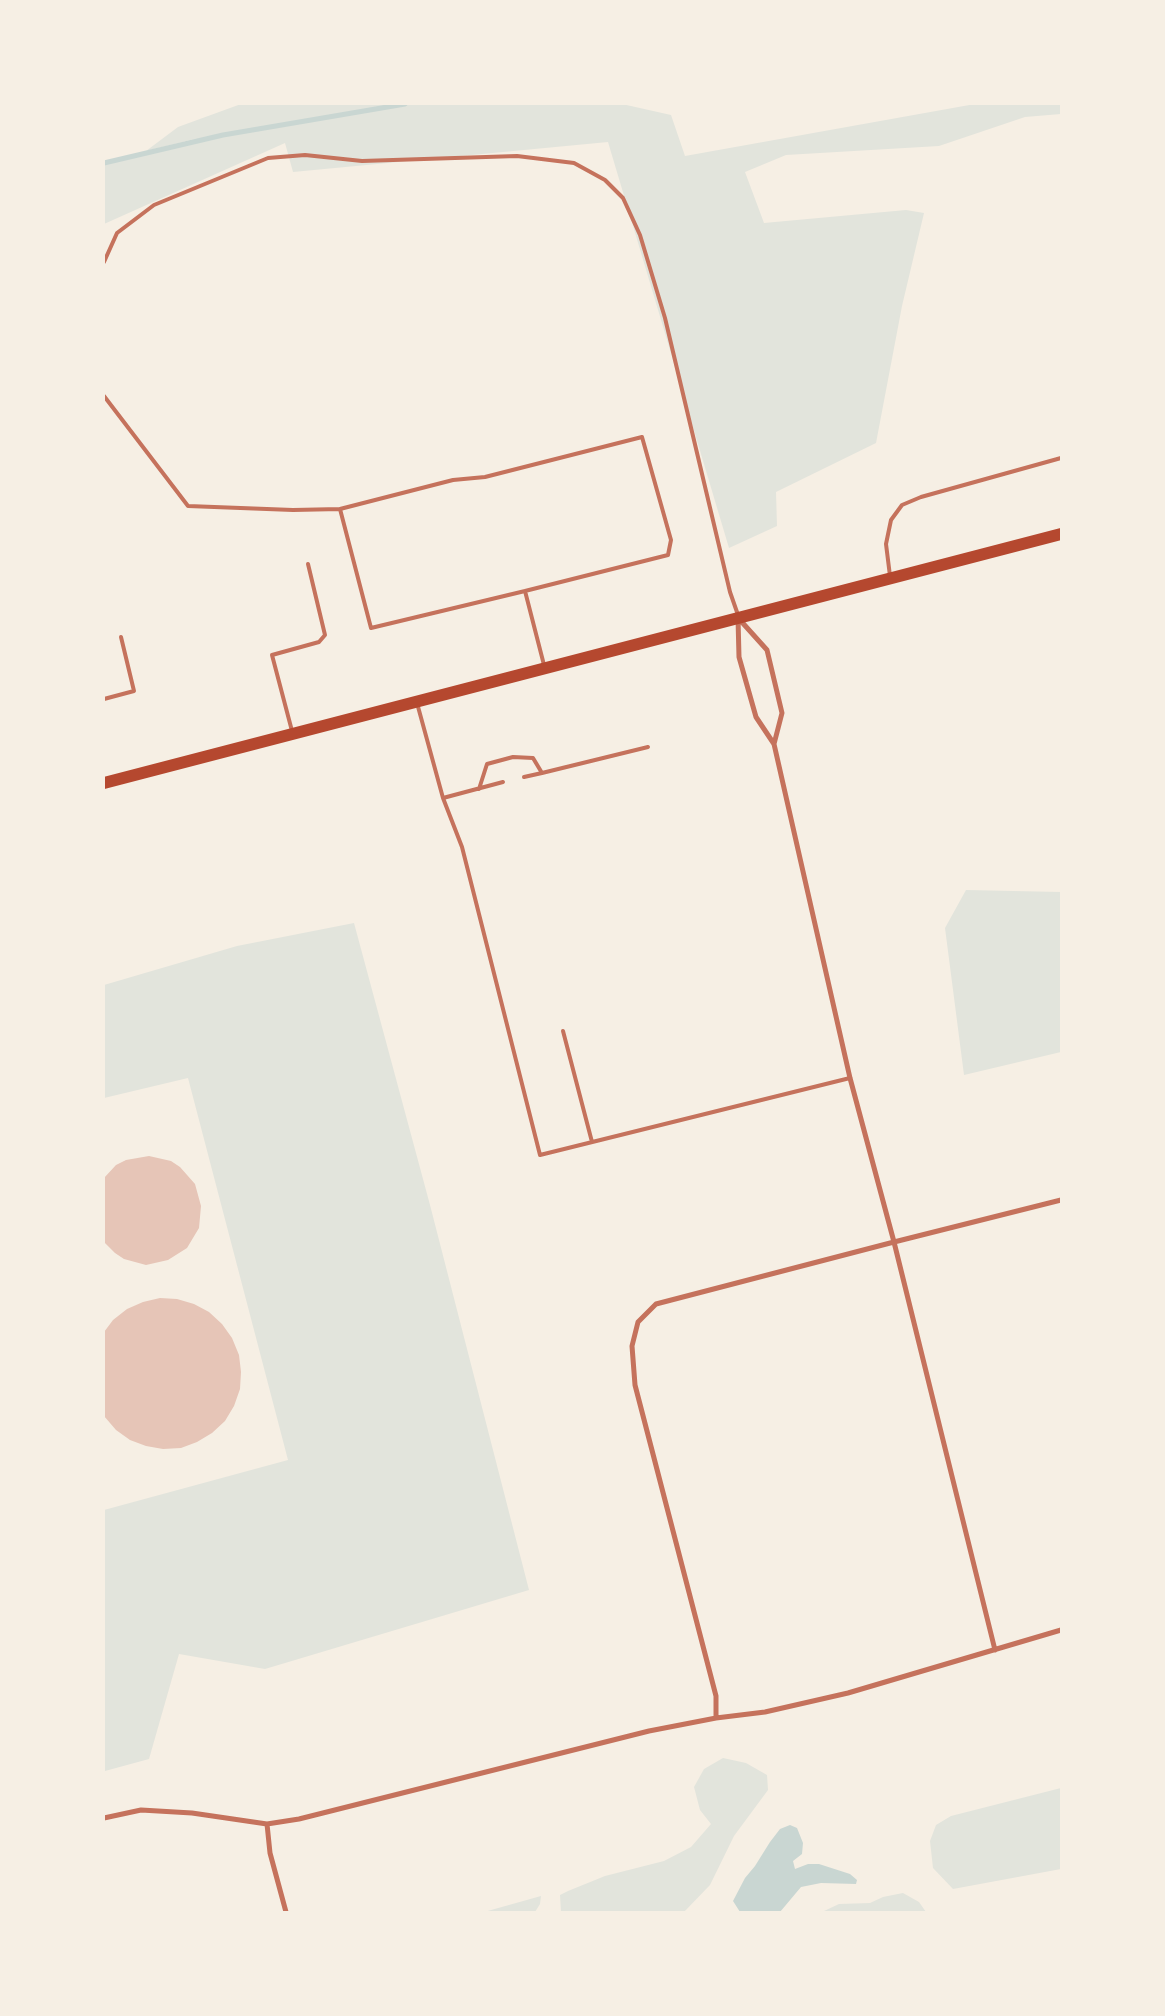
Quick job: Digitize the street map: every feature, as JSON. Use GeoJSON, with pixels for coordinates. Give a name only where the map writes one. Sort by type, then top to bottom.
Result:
{"type":"FeatureCollection","features":[{"type":"Feature","properties":{"kind":"main road"},"geometry":{"type":"LineString","coordinates":[[104,783],[1061,534]]}},
{"type":"Feature","properties":{"kind":"street"},"geometry":{"type":"LineString","coordinates":[[738,617],[739,657],[756,717],[774,744],[850,1078],[894,1242],[995,1650]]}},
{"type":"Feature","properties":{"kind":"street"},"geometry":{"type":"LineString","coordinates":[[738,617],[767,650],[782,713],[774,744]]}},
{"type":"Feature","properties":{"kind":"street"},"geometry":{"type":"LineString","coordinates":[[716,1718],[715,1693],[635,1384],[632,1346],[638,1322],[656,1304],[1061,1200]]}},
{"type":"Feature","properties":{"kind":"street"},"geometry":{"type":"LineString","coordinates":[[104,1818],[141,1810],[192,1813],[267,1824],[299,1820],[649,1731],[716,1718],[765,1712],[839,1695],[1061,1630]]}},
{"type":"Feature","properties":{"kind":"street"},"geometry":{"type":"LineString","coordinates":[[267,1824],[270,1853],[286,1912]]}},
{"type":"Feature","properties":{"kind":"lane"},"geometry":{"type":"LineString","coordinates":[[104,262],[117,233],[154,205],[268,158],[305,155],[362,161],[517,156],[574,163],[606,180],[623,198],[640,235],[665,318],[730,592],[738,617]]}},
{"type":"Feature","properties":{"kind":"lane"},"geometry":{"type":"LineString","coordinates":[[104,396],[188,506],[294,510],[340,509],[454,480],[485,477],[642,438],[671,540],[668,555],[371,628],[340,509]]}},
{"type":"Feature","properties":{"kind":"lane"},"geometry":{"type":"LineString","coordinates":[[890,578],[886,544],[891,520],[902,505],[921,497],[1061,458]]}},
{"type":"Feature","properties":{"kind":"lane"},"geometry":{"type":"LineString","coordinates":[[292,734],[272,655],[320,642],[325,635],[308,564]]}},
{"type":"Feature","properties":{"kind":"lane"},"geometry":{"type":"LineString","coordinates":[[525,591],[545,668]]}},
{"type":"Feature","properties":{"kind":"lane"},"geometry":{"type":"LineString","coordinates":[[104,699],[134,691],[120,637]]}},
{"type":"Feature","properties":{"kind":"lane"},"geometry":{"type":"LineString","coordinates":[[417,701],[443,798],[462,848],[540,1155],[850,1078]]}},
{"type":"Feature","properties":{"kind":"lane"},"geometry":{"type":"LineString","coordinates":[[524,777],[648,746]]}},
{"type":"Feature","properties":{"kind":"lane"},"geometry":{"type":"LineString","coordinates":[[479,789],[487,764],[513,757],[533,758],[542,772]]}},
{"type":"Feature","properties":{"kind":"lane"},"geometry":{"type":"LineString","coordinates":[[443,798],[502,782]]}},
{"type":"Feature","properties":{"kind":"lane"},"geometry":{"type":"LineString","coordinates":[[563,1031],[592,1142]]}},
{"type":"Feature","properties":{"kind":"shaded area"},"geometry":{"type":"Polygon","coordinates":[[[241,104],[622,104],[671,115],[685,156],[975,104],[1061,104],[1061,114],[1025,117],[939,146],[786,155],[745,172],[764,223],[906,210],[924,213],[902,306],[876,443],[776,492],[777,526],[729,548],[608,142],[293,172],[285,143],[104,224],[104,163],[199,138],[146,151],[178,127],[241,104]]]}},
{"type":"Feature","properties":{"kind":"shaded area"},"geometry":{"type":"Polygon","coordinates":[[[966,890],[1061,892],[1061,1052],[964,1075],[945,928],[966,890]]]}},
{"type":"Feature","properties":{"kind":"shaded area"},"geometry":{"type":"Polygon","coordinates":[[[354,923],[430,1205],[529,1590],[265,1669],[179,1654],[149,1759],[105,1771],[104,1510],[288,1460],[188,1078],[104,1098],[104,985],[237,946],[354,923]]]}},
{"type":"Feature","properties":{"kind":"shaded area"},"geometry":{"type":"Polygon","coordinates":[[[723,1758],[746,1763],[767,1775],[768,1790],[734,1836],[710,1885],[684,1912],[561,1912],[560,1895],[568,1891],[605,1876],[664,1861],[691,1847],[711,1824],[700,1810],[694,1787],[704,1769],[723,1758]]]}},
{"type":"Feature","properties":{"kind":"shaded area"},"geometry":{"type":"Polygon","coordinates":[[[1061,1788],[1061,1869],[953,1889],[933,1868],[930,1841],[936,1825],[951,1816],[1061,1788]]]}},
{"type":"Feature","properties":{"kind":"shaded area"},"geometry":{"type":"Polygon","coordinates":[[[790,1825],[797,1828],[803,1843],[802,1854],[793,1861],[795,1869],[808,1864],[819,1864],[850,1874],[857,1880],[856,1884],[821,1883],[801,1887],[780,1912],[740,1912],[733,1901],[745,1878],[780,1829],[790,1825]]]}},
{"type":"Feature","properties":{"kind":"shaded area"},"geometry":{"type":"Polygon","coordinates":[[[903,1893],[919,1902],[926,1912],[822,1912],[839,1904],[870,1903],[883,1897],[903,1893]]]}},
{"type":"Feature","properties":{"kind":"shaded area"},"geometry":{"type":"Polygon","coordinates":[[[541,1896],[540,1904],[535,1912],[484,1912],[541,1896]]]}},
{"type":"Feature","properties":{"kind":"building"},"geometry":{"type":"Polygon","coordinates":[[[149,1156],[171,1161],[180,1167],[195,1184],[201,1206],[199,1228],[187,1248],[168,1260],[146,1265],[124,1259],[104,1242],[104,1178],[116,1165],[126,1160],[149,1156]]]}},
{"type":"Feature","properties":{"kind":"building"},"geometry":{"type":"Polygon","coordinates":[[[160,1298],[177,1299],[194,1304],[209,1312],[222,1324],[232,1338],[239,1355],[240,1389],[234,1406],[225,1421],[212,1433],[197,1442],[181,1448],[163,1449],[146,1446],[130,1440],[116,1430],[104,1416],[104,1332],[113,1320],[127,1309],[143,1302],[160,1298]]]}},
{"type":"Feature","properties":{"kind":"waterway"},"geometry":{"type":"LineString","coordinates":[[104,163],[223,135],[405,104]]}}]}
